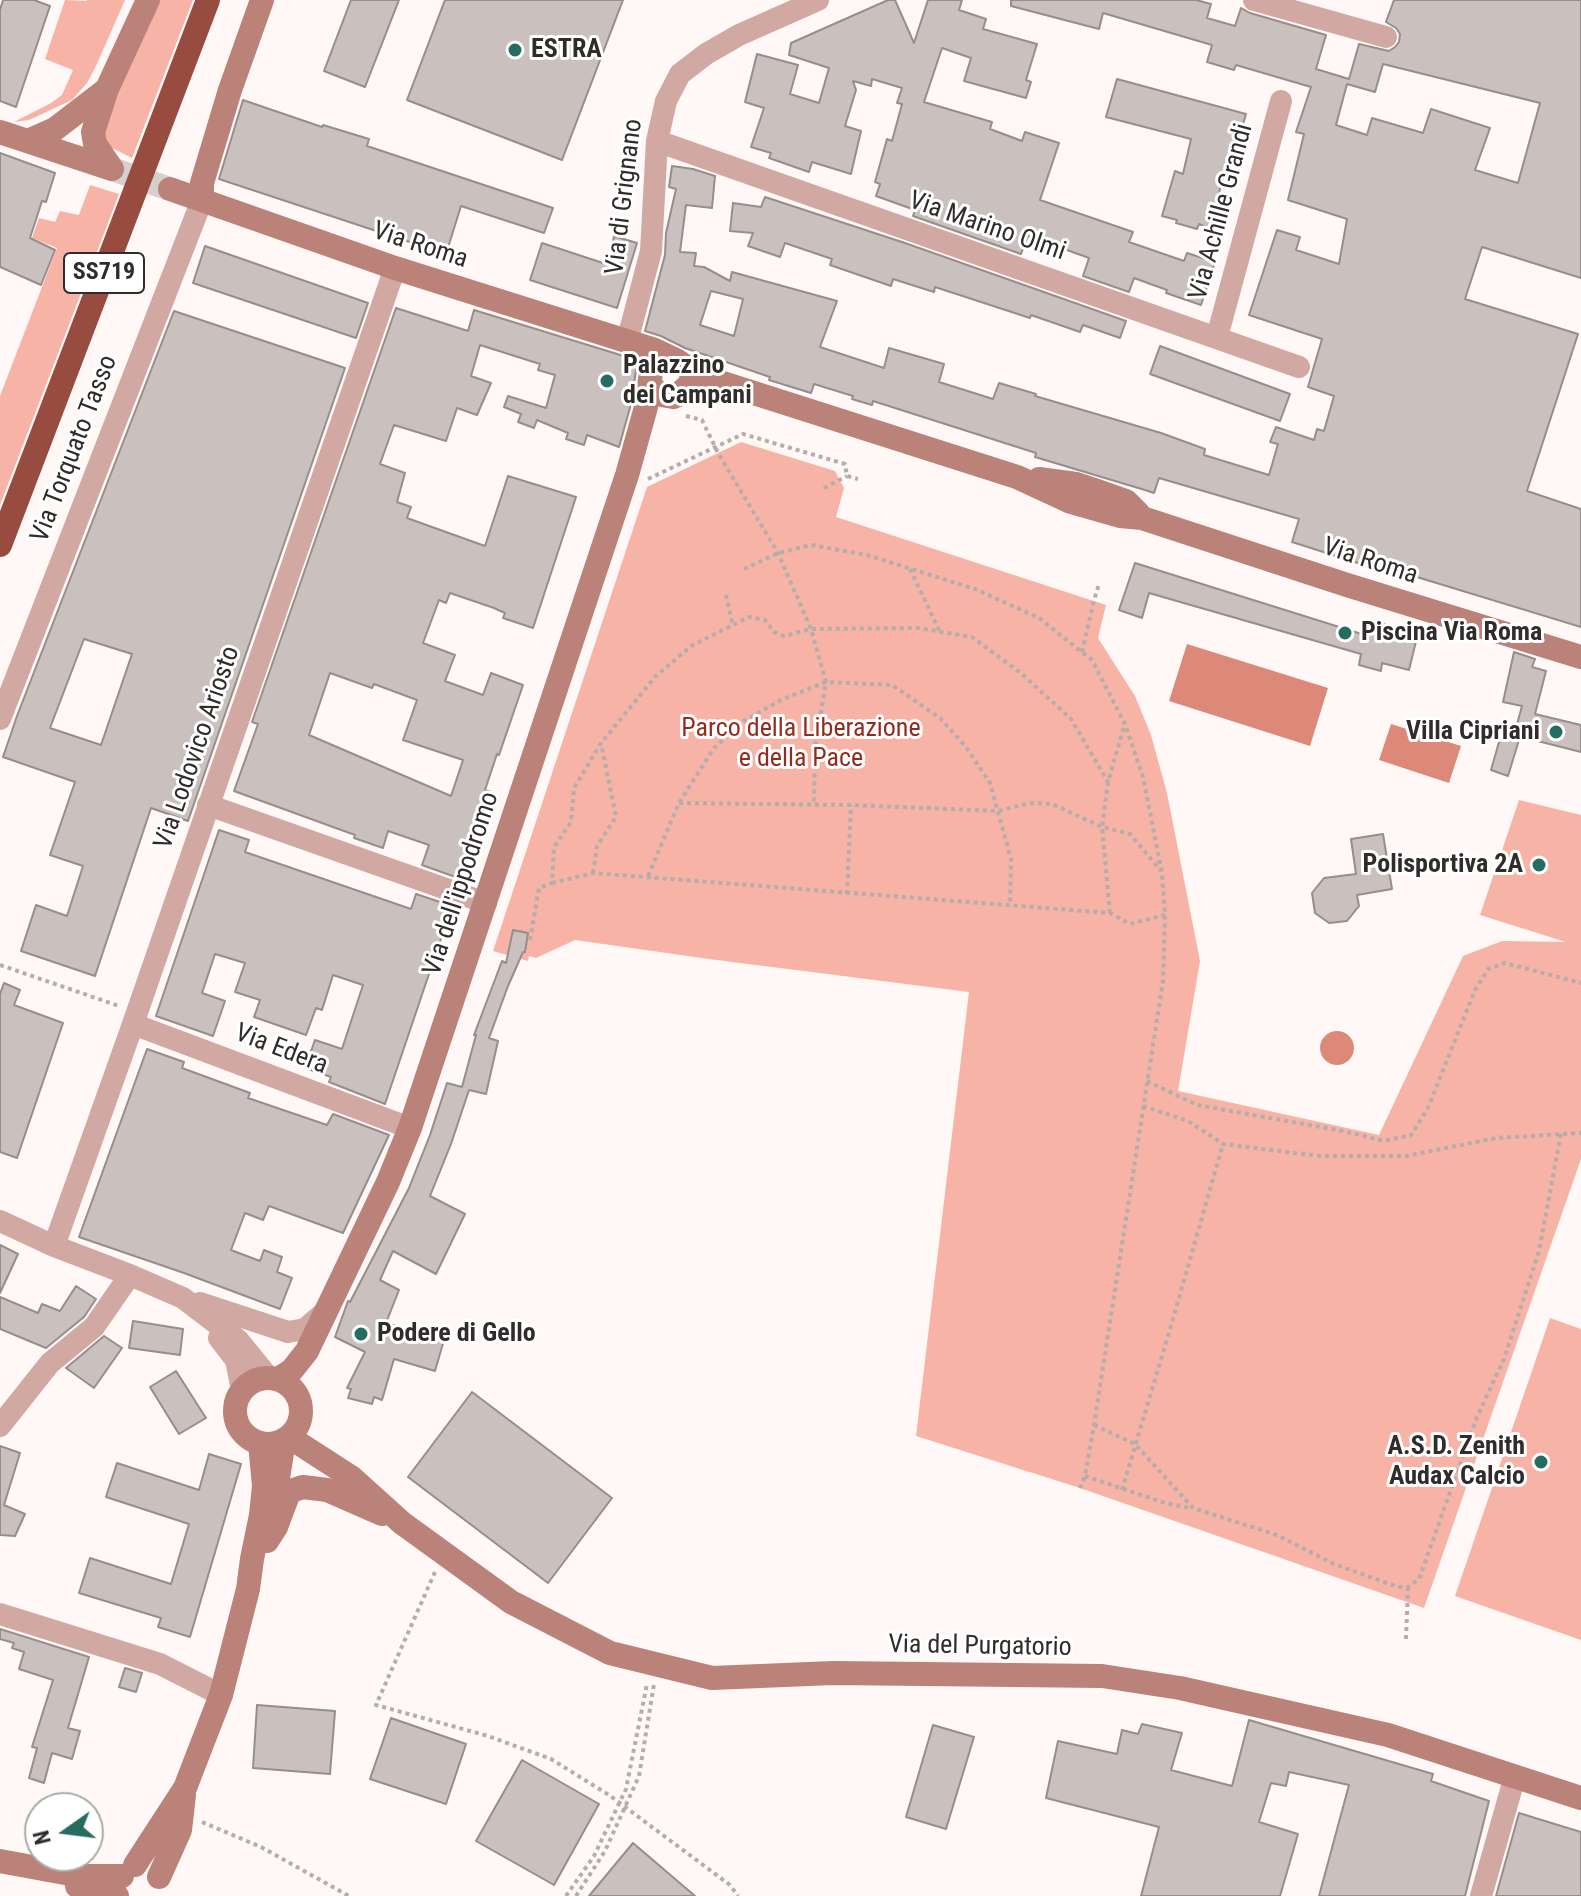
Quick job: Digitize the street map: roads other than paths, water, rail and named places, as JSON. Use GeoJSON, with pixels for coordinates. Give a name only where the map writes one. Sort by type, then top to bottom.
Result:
{"type":"FeatureCollection","features":[{"type":"Feature","properties":{"kind":"highway","name":"SS719"},"geometry":{"type":"LineString","coordinates":[[0,545],[208,0]]}},
{"type":"Feature","properties":{"kind":"street"},"geometry":{"type":"LineString","coordinates":[[0,132],[112,169],[95,144],[93,132],[107,89],[148,0]]}},
{"type":"Feature","properties":{"kind":"street"},"geometry":{"type":"LineString","coordinates":[[202,200],[202,183],[262,0]]}},
{"type":"Feature","properties":{"kind":"street","name":"Via di Grignano"},"geometry":{"type":"LineString","coordinates":[[627,342],[651,251],[657,141],[666,101],[680,74],[739,35],[818,0]]}},
{"type":"Feature","properties":{"kind":"street"},"geometry":{"type":"LineString","coordinates":[[1254,0],[1386,37]]}},
{"type":"Feature","properties":{"kind":"street"},"geometry":{"type":"LineString","coordinates":[[28,141],[55,129],[107,89]]}},
{"type":"Feature","properties":{"kind":"street","name":"Via Achille Grandi"},"geometry":{"type":"LineString","coordinates":[[1217,337],[1281,101]]}},
{"type":"Feature","properties":{"kind":"street","name":"Via Marino Olmi"},"geometry":{"type":"LineString","coordinates":[[657,141],[1299,367]]}},
{"type":"Feature","properties":{"kind":"street","name":"Via Roma"},"geometry":{"type":"LineString","coordinates":[[170,189],[395,268],[627,342],[667,368],[699,379],[710,379],[1017,477],[1076,484],[1126,501],[1142,518],[1581,657]]}},
{"type":"Feature","properties":{"kind":"street","name":"Via Torquato Tasso"},"geometry":{"type":"LineString","coordinates":[[0,719],[202,200]]}},
{"type":"Feature","properties":{"kind":"street","name":"Via Lodovico Ariosto"},"geometry":{"type":"LineString","coordinates":[[54,1246],[129,1016],[208,805],[395,268]]}},
{"type":"Feature","properties":{"kind":"street","name":"Via dell'ippodromo"},"geometry":{"type":"LineString","coordinates":[[274,1378],[292,1370],[303,1357],[382,1196],[410,1128],[627,475],[646,407],[667,368]]}},
{"type":"Feature","properties":{"kind":"street"},"geometry":{"type":"LineString","coordinates":[[208,805],[486,903]]}},
{"type":"Feature","properties":{"kind":"street","name":"Via Edera"},"geometry":{"type":"LineString","coordinates":[[129,1016],[410,1128]]}},
{"type":"Feature","properties":{"kind":"street"},"geometry":{"type":"LineString","coordinates":[[0,1221],[183,1298],[288,1332],[305,1329],[325,1312]]}},
{"type":"Feature","properties":{"kind":"street"},"geometry":{"type":"LineString","coordinates":[[0,1426],[50,1363],[94,1327],[130,1275]]}},
{"type":"Feature","properties":{"kind":"street"},"geometry":{"type":"LineString","coordinates":[[183,1298],[238,1340],[274,1378]]}},
{"type":"Feature","properties":{"kind":"street"},"geometry":{"type":"LineString","coordinates":[[183,1298],[231,1353],[239,1370],[242,1390]]}},
{"type":"Feature","properties":{"kind":"street"},"geometry":{"type":"LineString","coordinates":[[124,1883],[185,1788],[221,1695],[248,1589],[264,1498],[264,1477],[283,1434],[299,1398],[287,1383],[274,1378],[259,1379],[242,1390],[235,1407],[238,1425],[243,1433],[283,1434],[351,1477],[402,1523]]}},
{"type":"Feature","properties":{"kind":"street"},"geometry":{"type":"LineString","coordinates":[[248,1589],[267,1541],[283,1434]]}},
{"type":"Feature","properties":{"kind":"street"},"geometry":{"type":"LineString","coordinates":[[267,1541],[288,1495],[303,1487],[327,1490],[402,1523]]}},
{"type":"Feature","properties":{"kind":"street","name":"Via del Purgatorio"},"geometry":{"type":"LineString","coordinates":[[402,1523],[511,1602],[610,1653],[712,1678],[833,1673],[1102,1676],[1180,1688],[1388,1735],[1581,1798]]}},
{"type":"Feature","properties":{"kind":"street"},"geometry":{"type":"LineString","coordinates":[[0,1614],[160,1664],[221,1695]]}},
{"type":"Feature","properties":{"kind":"street"},"geometry":{"type":"LineString","coordinates":[[1481,1896],[1515,1776]]}},
{"type":"Feature","properties":{"kind":"street"},"geometry":{"type":"LineString","coordinates":[[158,1887],[180,1830],[185,1788]]}},
{"type":"Feature","properties":{"kind":"street"},"geometry":{"type":"LineString","coordinates":[[0,1861],[124,1883]]}},
{"type":"Feature","properties":{"kind":"street"},"geometry":{"type":"LineString","coordinates":[[0,1872],[78,1886],[124,1883],[147,1865],[152,1868],[158,1887]]}},
{"type":"Feature","properties":{"kind":"tunnel"},"geometry":{"type":"LineString","coordinates":[[112,169],[170,189]]}},
{"type":"Feature","properties":{"kind":"place","name":"ESTRA"},"geometry":{"type":"Point","coordinates":[515,50]}},
{"type":"Feature","properties":{"kind":"place","name":"Palazzino dei Campani"},"geometry":{"type":"Point","coordinates":[607,381]}},
{"type":"Feature","properties":{"kind":"place","name":"Piscina Via Roma"},"geometry":{"type":"Point","coordinates":[1345,633]}},
{"type":"Feature","properties":{"kind":"place","name":"Villa Cipriani"},"geometry":{"type":"Point","coordinates":[1556,732]}},
{"type":"Feature","properties":{"kind":"place","name":"Polisportiva 2A"},"geometry":{"type":"Point","coordinates":[1539,865]}},
{"type":"Feature","properties":{"kind":"place","name":"Podere di Gello"},"geometry":{"type":"Point","coordinates":[361,1334]}},
{"type":"Feature","properties":{"kind":"place","name":"A.S.D. Zenith Audax Calcio"},"geometry":{"type":"Point","coordinates":[1541,1462]}},
{"type":"Feature","properties":{"kind":"park label","name":"Parco della Liberazione e della Pace"},"geometry":{"type":"Point","coordinates":[801,744]}}]}
